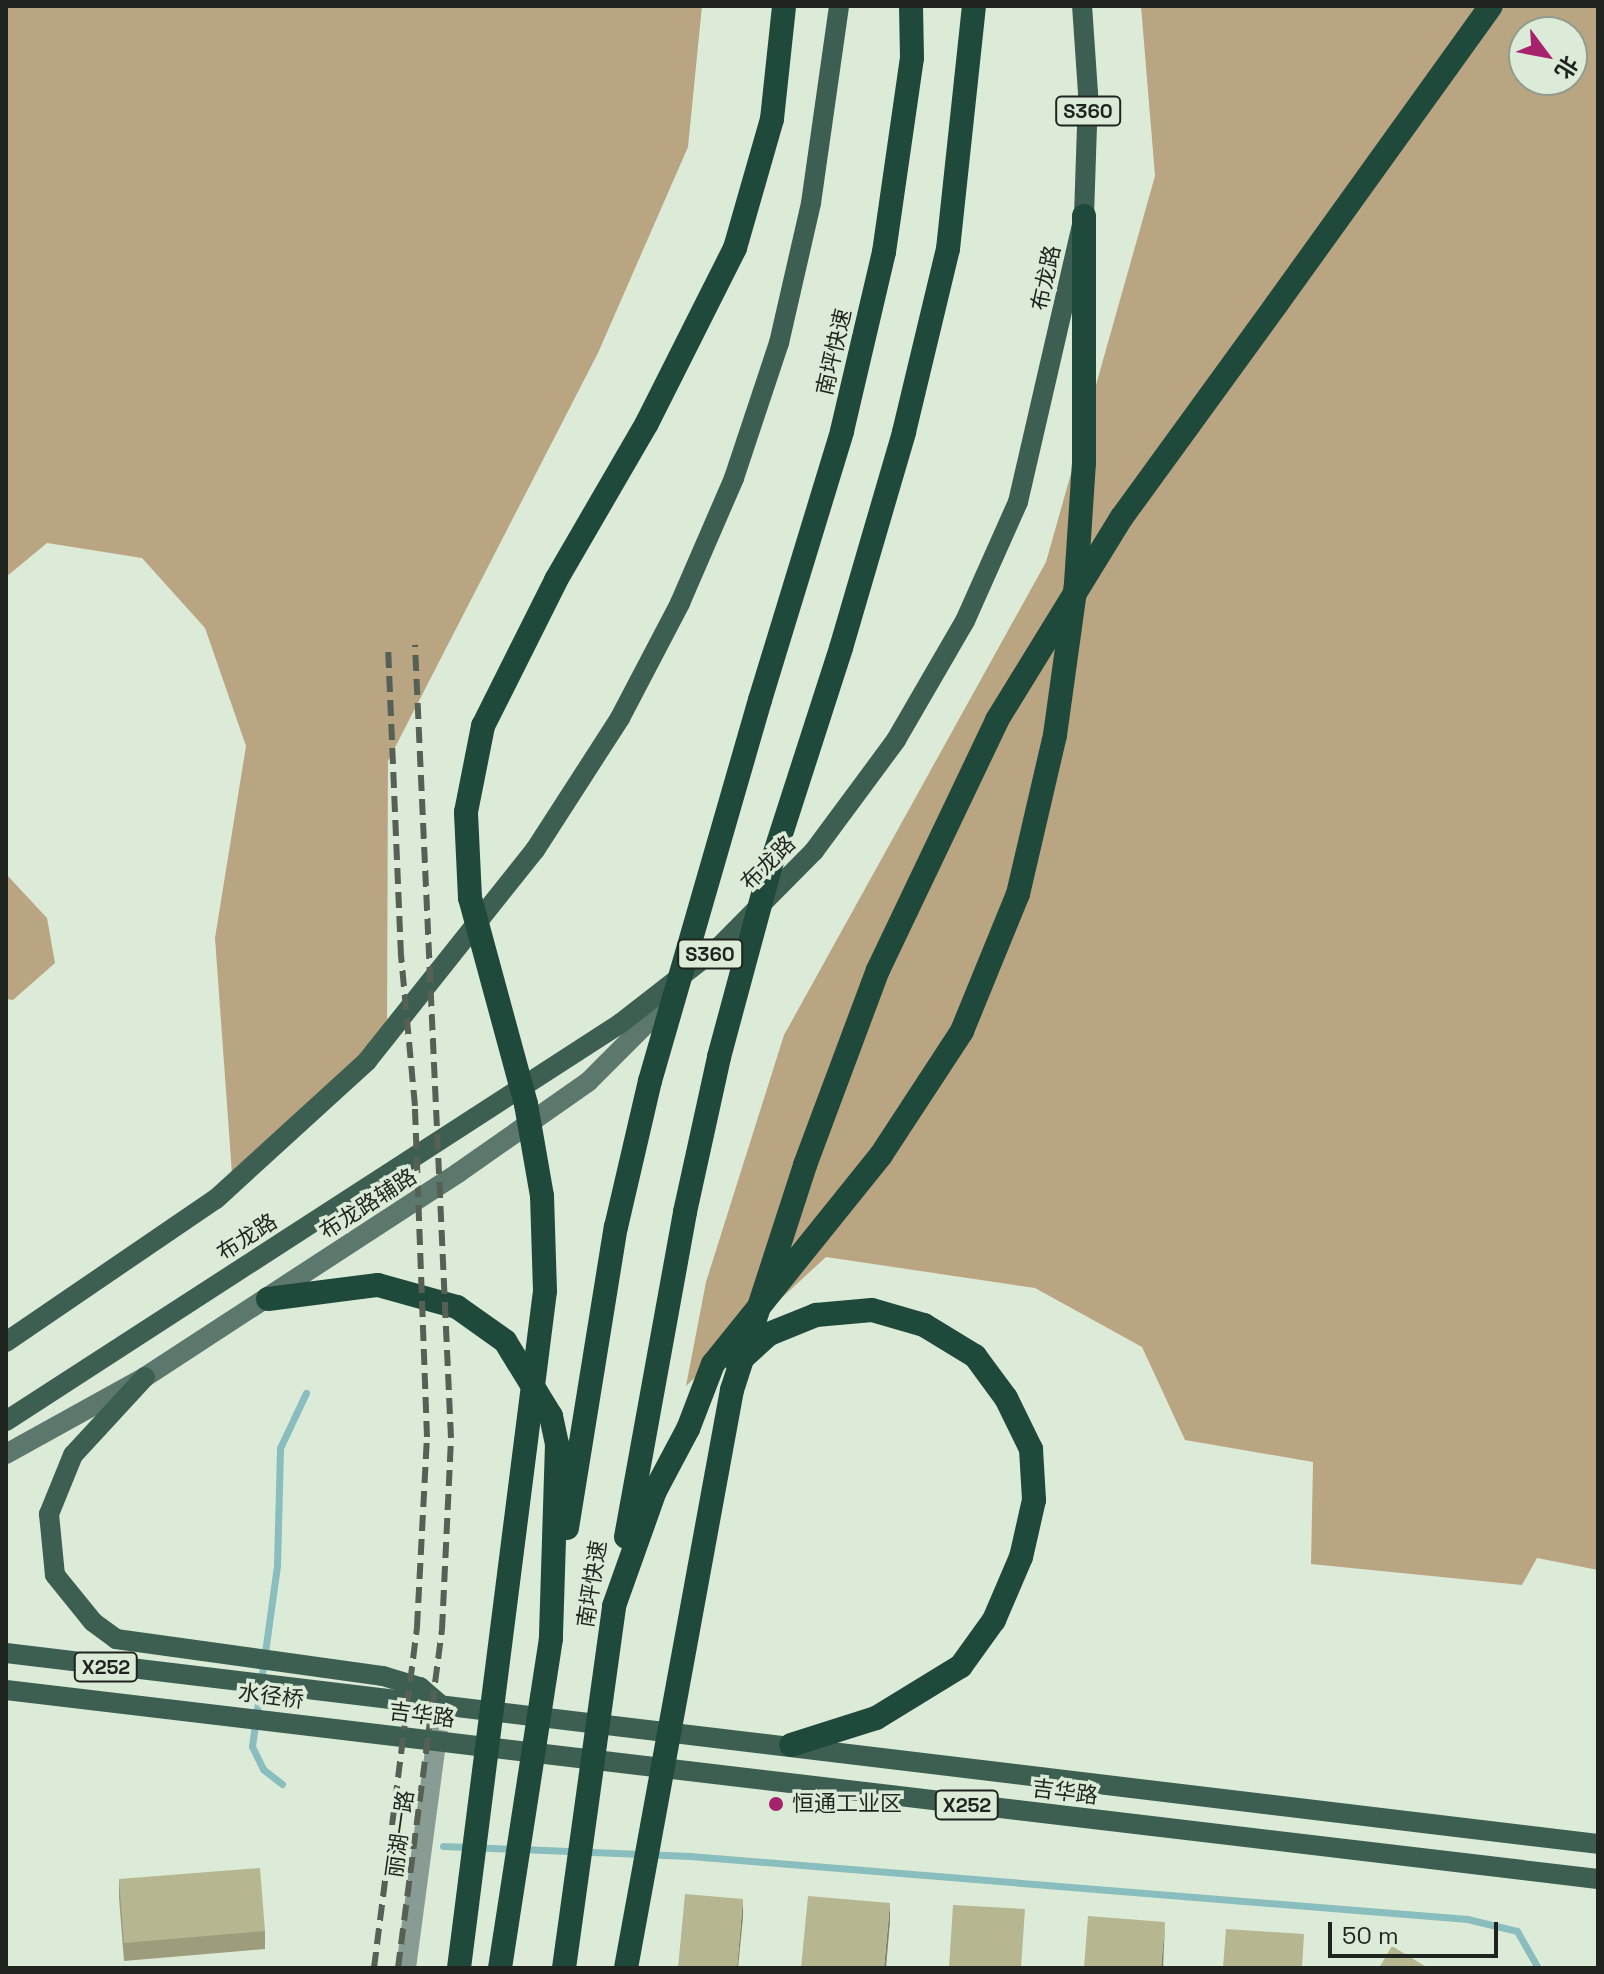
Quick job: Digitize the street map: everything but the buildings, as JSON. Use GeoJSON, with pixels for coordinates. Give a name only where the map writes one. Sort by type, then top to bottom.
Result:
{"type":"FeatureCollection","features":[{"type":"Feature","properties":{"kind":"highway"},"geometry":{"type":"LineString","coordinates":[[459,1968],[545,1291],[542,1196],[526,1104],[470,898],[466,812],[483,726],[556,580],[647,423],[735,248],[772,119],[784,6]]}},
{"type":"Feature","properties":{"kind":"highway","name":"南坪快速"},"geometry":{"type":"LineString","coordinates":[[500,1968],[616,1227],[650,1081],[760,700],[842,431],[884,252],[912,58],[911,6]]}},
{"type":"Feature","properties":{"kind":"highway","name":"南坪快速"},"geometry":{"type":"LineString","coordinates":[[564,1968],[614,1606],[685,1212],[719,1057],[770,868],[841,648],[904,432],[948,249],[974,6]]}},
{"type":"Feature","properties":{"kind":"highway"},"geometry":{"type":"LineString","coordinates":[[626,1968],[732,1390],[805,1165],[878,970],[997,720],[1122,517],[1491,6]]}},
{"type":"Feature","properties":{"kind":"highway"},"geometry":{"type":"LineString","coordinates":[[688,1429],[713,1364],[881,1155],[962,1031],[1018,894],[1055,735],[1076,583],[1084,463],[1084,216]]}},
{"type":"Feature","properties":{"kind":"highway"},"geometry":{"type":"LineString","coordinates":[[268,1299],[378,1285],[457,1307],[505,1341],[551,1416],[557,1444],[551,1639]]}},
{"type":"Feature","properties":{"kind":"highway"},"geometry":{"type":"LineString","coordinates":[[614,1606],[655,1491],[688,1429],[729,1370],[769,1334],[816,1315],[872,1310],[924,1325],[975,1356],[1006,1398],[1031,1449],[1034,1500],[1021,1557],[994,1620],[961,1666],[876,1718],[791,1745]]}},
{"type":"Feature","properties":{"kind":"main road"},"geometry":{"type":"LineString","coordinates":[[6,1342],[216,1199],[367,1061],[535,850],[620,718],[680,603],[734,478],[779,343],[811,203],[839,6]]}},
{"type":"Feature","properties":{"kind":"main road","name":"布龙路"},"geometry":{"type":"LineString","coordinates":[[6,1421],[621,1023],[720,946],[814,851],[896,740],[965,621],[1018,502],[1084,216],[1088,93],[1082,6]]}},
{"type":"Feature","properties":{"kind":"main road","name":"布龙路辅路"},"geometry":{"type":"LineString","coordinates":[[6,1454],[145,1377],[268,1299],[588,1082],[720,946]]}},
{"type":"Feature","properties":{"kind":"main road"},"geometry":{"type":"LineString","coordinates":[[145,1377],[73,1455],[49,1514],[55,1575],[93,1622],[116,1639],[343,1670],[420,1687],[441,1706]]}},
{"type":"Feature","properties":{"kind":"main road","name":"水径桥"},"geometry":{"type":"LineString","coordinates":[[6,1653],[343,1694]]}},
{"type":"Feature","properties":{"kind":"main road","name":"水径桥"},"geometry":{"type":"LineString","coordinates":[[6,1690],[337,1729]]}},
{"type":"Feature","properties":{"kind":"main road","name":"吉华路"},"geometry":{"type":"LineString","coordinates":[[343,1694],[791,1745],[1598,1844]]}},
{"type":"Feature","properties":{"kind":"main road","name":"吉华路"},"geometry":{"type":"LineString","coordinates":[[337,1729],[1598,1879]]}},
{"type":"Feature","properties":{"kind":"street","name":"丽湖一路"},"geometry":{"type":"LineString","coordinates":[[406,1968],[441,1706]]}},
{"type":"Feature","properties":{"kind":"shaded area"},"geometry":{"type":"Polygon","coordinates":[[[6,6],[702,6],[688,147],[598,353],[388,761],[387,1036],[232,1174],[215,938],[246,746],[205,628],[142,558],[47,543],[6,577],[6,6]]]}},
{"type":"Feature","properties":{"kind":"shaded area"},"geometry":{"type":"Polygon","coordinates":[[[1141,6],[1598,6],[1598,1570],[1537,1558],[1522,1585],[1311,1564],[1313,1462],[1185,1440],[1142,1347],[1035,1288],[826,1257],[686,1386],[706,1282],[784,1035],[1046,562],[1155,176],[1141,6]]]}},
{"type":"Feature","properties":{"kind":"shaded area"},"geometry":{"type":"Polygon","coordinates":[[[6,874],[47,918],[55,963],[13,1000],[6,999],[6,874]]]}},
{"type":"Feature","properties":{"kind":"waterway"},"geometry":{"type":"LineString","coordinates":[[282,1784],[263,1769],[252,1746],[277,1565],[280,1448],[306,1393]]}},
{"type":"Feature","properties":{"kind":"waterway"},"geometry":{"type":"LineString","coordinates":[[443,1846],[690,1856],[1467,1919],[1517,1931],[1538,1968]]}},
{"type":"Feature","properties":{"kind":"railway"},"geometry":{"type":"LineString","coordinates":[[398,1968],[442,1630],[451,1438],[415,645]]}},
{"type":"Feature","properties":{"kind":"railway"},"geometry":{"type":"LineString","coordinates":[[374,1968],[417,1627],[427,1437],[415,1106],[401,956],[388,648]]}},
{"type":"Feature","properties":{"kind":"place","name":"恒通工业区"},"geometry":{"type":"Point","coordinates":[776,1804]}}]}
